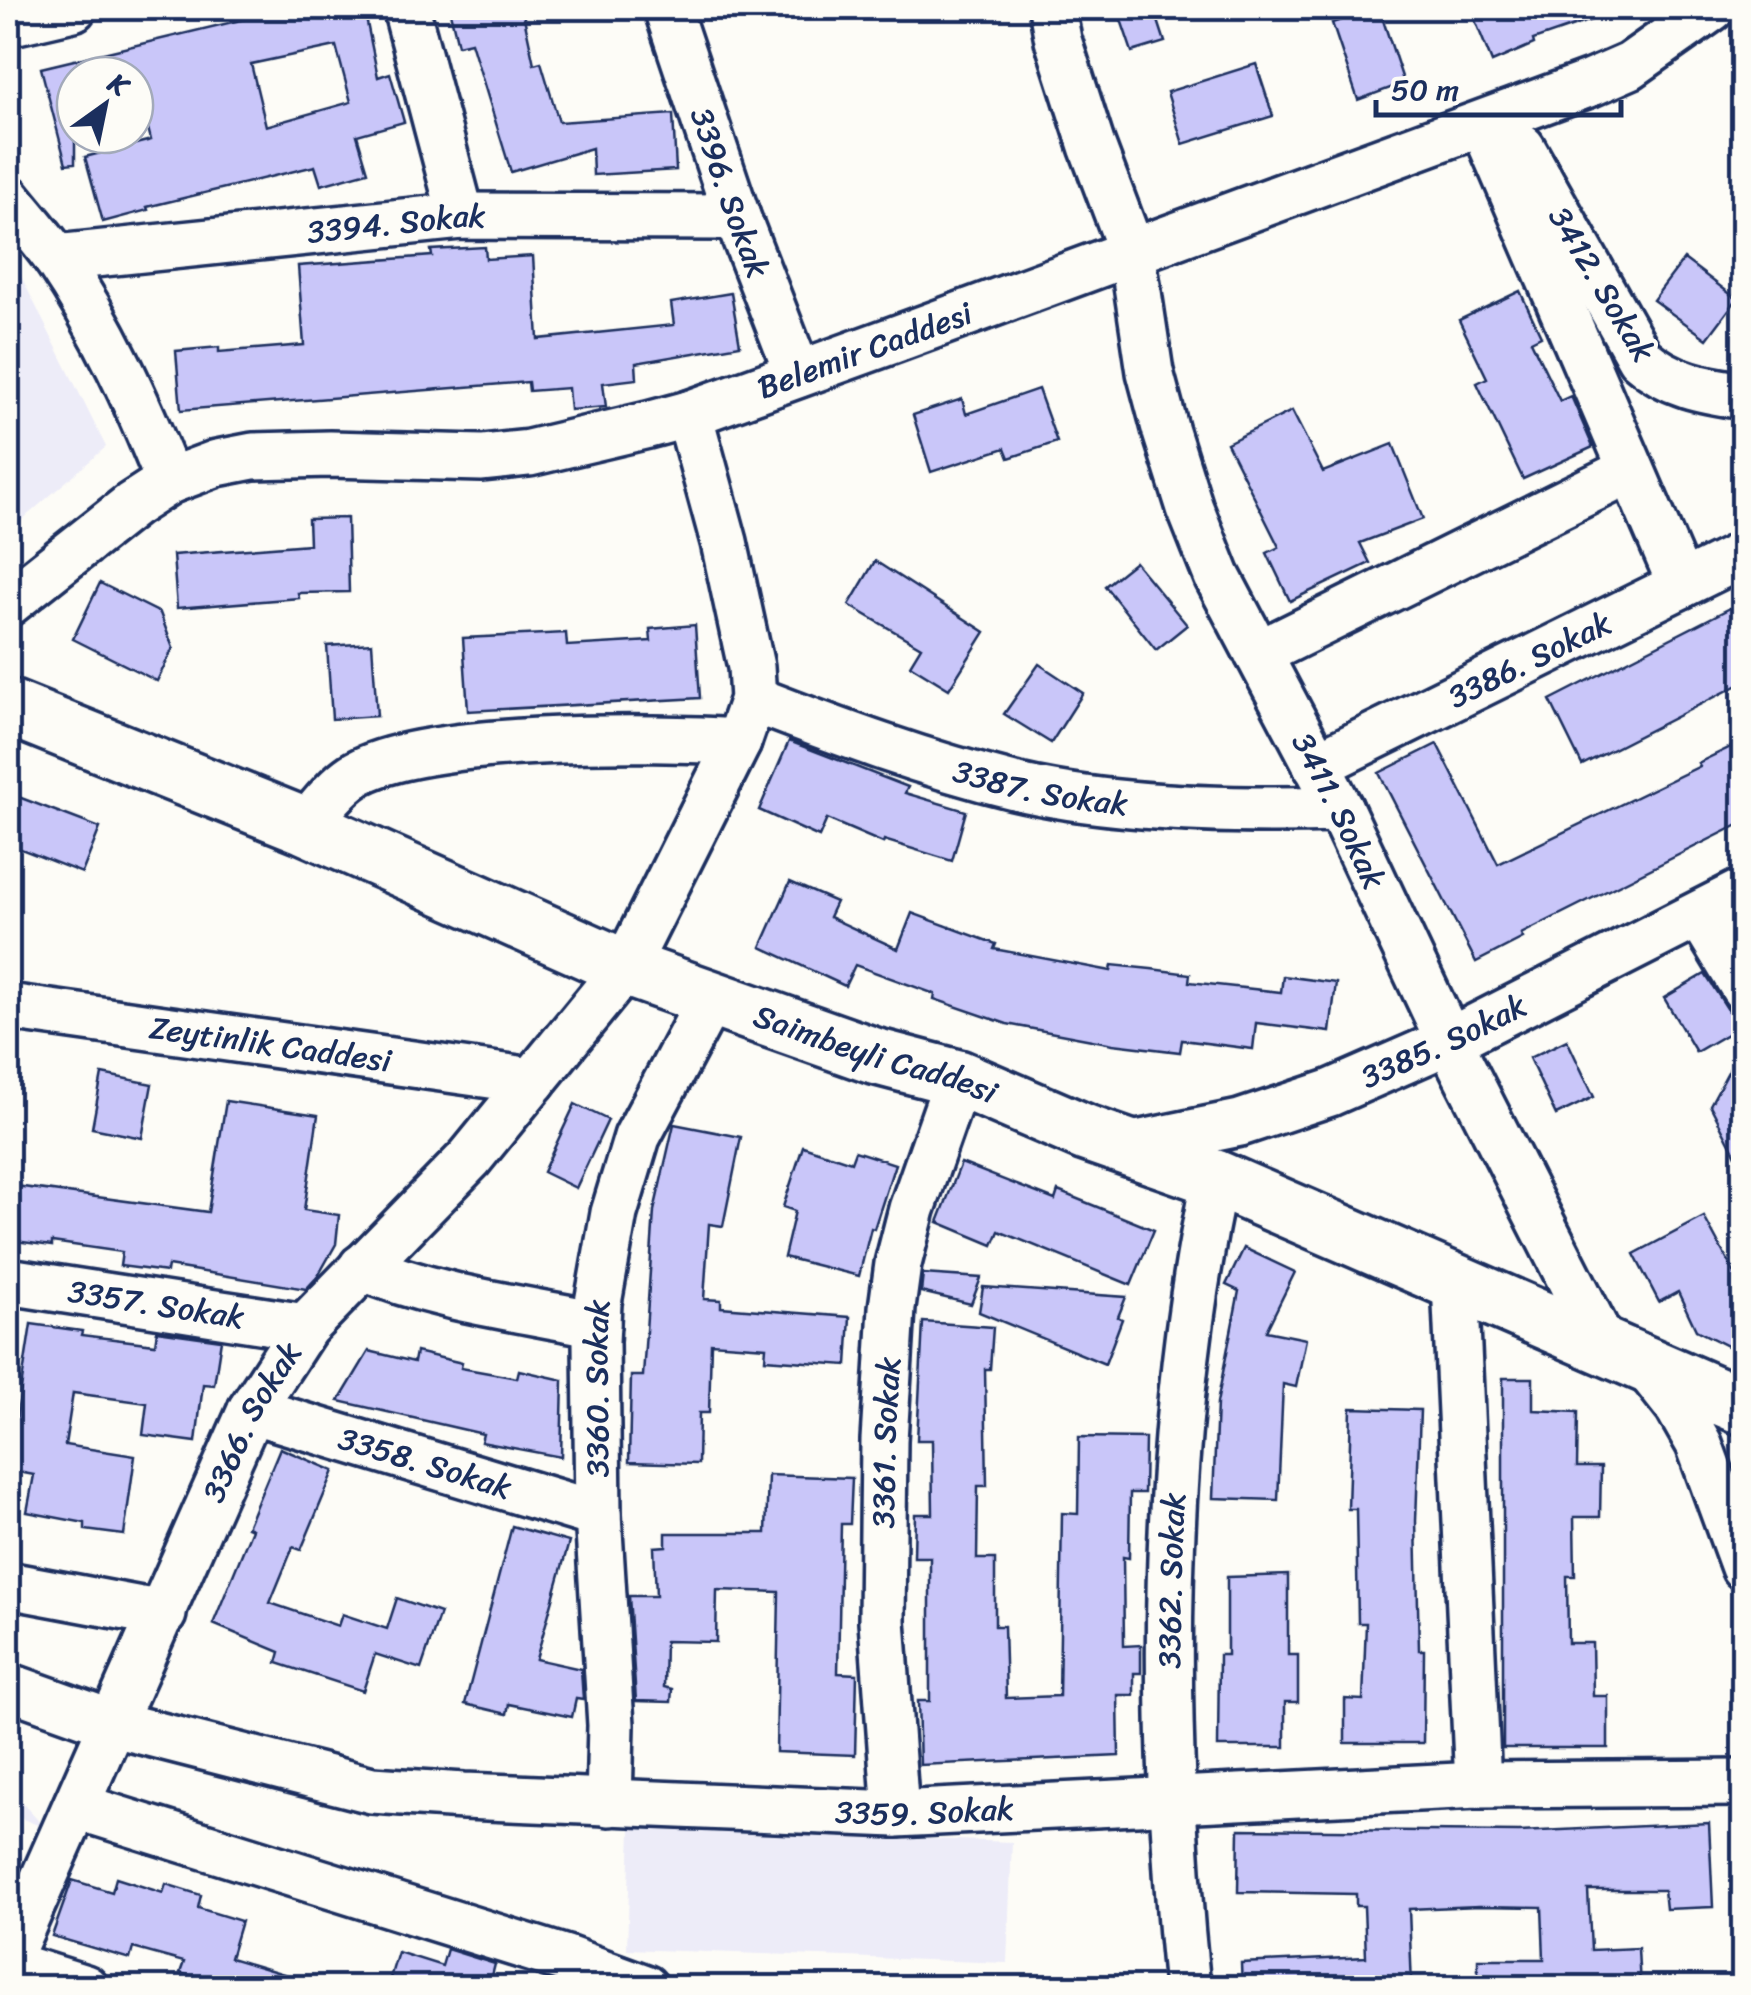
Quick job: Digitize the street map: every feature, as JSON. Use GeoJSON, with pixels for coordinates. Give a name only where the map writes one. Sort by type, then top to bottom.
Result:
{"type":"FeatureCollection","features":[{"type":"Feature","properties":{"kind":"main road","name":"Saimbeyli Caddesi"},"geometry":{"type":"LineString","coordinates":[[8,707],[305,826],[624,968],[874,1056],[958,1078],[1086,1133],[1214,1178],[1744,1407]]}},
{"type":"Feature","properties":{"kind":"street"},"geometry":{"type":"LineString","coordinates":[[8,23],[73,8]]}},
{"type":"Feature","properties":{"kind":"street"},"geometry":{"type":"LineString","coordinates":[[406,8],[460,216]]}},
{"type":"Feature","properties":{"kind":"street","name":"3396. Sokak"},"geometry":{"type":"LineString","coordinates":[[667,8],[737,217],[798,374]]}},
{"type":"Feature","properties":{"kind":"street","name":"3411. Sokak"},"geometry":{"type":"LineString","coordinates":[[1052,8],[1086,128],[1132,252],[1150,372],[1170,447],[1217,576],[1340,809],[1449,1041],[1625,1356],[1678,1407],[1699,1444],[1744,1567]]}},
{"type":"Feature","properties":{"kind":"street","name":"Belemir Caddesi"},"geometry":{"type":"LineString","coordinates":[[8,603],[132,505],[169,481],[217,463],[253,456],[482,458],[528,454],[689,414],[1494,120],[1630,66],[1712,8]]}},
{"type":"Feature","properties":{"kind":"street"},"geometry":{"type":"LineString","coordinates":[[1494,120],[1680,585]]}},
{"type":"Feature","properties":{"kind":"street","name":"3412. Sokak"},"geometry":{"type":"LineString","coordinates":[[1494,120],[1640,358],[1672,381],[1744,396]]}},
{"type":"Feature","properties":{"kind":"street"},"geometry":{"type":"LineString","coordinates":[[8,198],[56,258],[106,340],[169,481]]}},
{"type":"Feature","properties":{"kind":"street","name":"3394. Sokak"},"geometry":{"type":"LineString","coordinates":[[56,258],[460,216],[737,217]]}},
{"type":"Feature","properties":{"kind":"street"},"geometry":{"type":"LineString","coordinates":[[689,414],[724,542],[751,668],[753,699]]}},
{"type":"Feature","properties":{"kind":"street"},"geometry":{"type":"LineString","coordinates":[[1258,654],[1632,470]]}},
{"type":"Feature","properties":{"kind":"street","name":"3386. Sokak"},"geometry":{"type":"LineString","coordinates":[[1316,765],[1744,554]]}},
{"type":"Feature","properties":{"kind":"street","name":"3366. Sokak"},"geometry":{"type":"LineString","coordinates":[[8,1962],[251,1410],[305,1327],[470,1158],[624,968],[738,742],[753,699]]}},
{"type":"Feature","properties":{"kind":"street","name":"3387. Sokak"},"geometry":{"type":"LineString","coordinates":[[753,699],[932,762],[1067,796],[1218,809],[1340,809]]}},
{"type":"Feature","properties":{"kind":"street"},"geometry":{"type":"LineString","coordinates":[[305,826],[353,776],[388,761],[455,749],[548,742],[638,738],[738,742]]}},
{"type":"Feature","properties":{"kind":"street","name":"3385. Sokak"},"geometry":{"type":"LineString","coordinates":[[1128,1146],[1278,1112],[1330,1094],[1449,1041],[1744,892]]}},
{"type":"Feature","properties":{"kind":"street"},"geometry":{"type":"LineString","coordinates":[[1700,914],[1744,988]]}},
{"type":"Feature","properties":{"kind":"street","name":"3360. Sokak"},"geometry":{"type":"LineString","coordinates":[[609,1803],[611,1726],[598,1514],[597,1324],[614,1213],[638,1138],[710,998]]}},
{"type":"Feature","properties":{"kind":"street","name":"Zeytinlik Caddesi"},"geometry":{"type":"LineString","coordinates":[[8,1007],[533,1082]]}},
{"type":"Feature","properties":{"kind":"street","name":"3361. Sokak"},"geometry":{"type":"LineString","coordinates":[[896,1814],[882,1621],[884,1440],[892,1308],[912,1209],[958,1078]]}},
{"type":"Feature","properties":{"kind":"street","name":"3362. Sokak"},"geometry":{"type":"LineString","coordinates":[[1187,1988],[1174,1799],[1172,1561],[1177,1448],[1196,1267],[1214,1178]]}},
{"type":"Feature","properties":{"kind":"street"},"geometry":{"type":"LineString","coordinates":[[362,1267],[447,1293],[597,1324]]}},
{"type":"Feature","properties":{"kind":"street","name":"3357. Sokak"},"geometry":{"type":"LineString","coordinates":[[8,1281],[305,1327]]}},
{"type":"Feature","properties":{"kind":"street"},"geometry":{"type":"LineString","coordinates":[[1455,1282],[1478,1786]]}},
{"type":"Feature","properties":{"kind":"street","name":"3358. Sokak"},"geometry":{"type":"LineString","coordinates":[[251,1410],[598,1514]]}},
{"type":"Feature","properties":{"kind":"street"},"geometry":{"type":"LineString","coordinates":[[8,1585],[163,1614]]}},
{"type":"Feature","properties":{"kind":"street","name":"3359. Sokak"},"geometry":{"type":"LineString","coordinates":[[8,1686],[114,1724],[372,1790],[896,1814],[1478,1786],[1744,1783]]}},
{"type":"Feature","properties":{"kind":"street"},"geometry":{"type":"LineString","coordinates":[[76,1806],[563,1958],[645,1988]]}},
{"type":"Feature","properties":{"kind":"street"},"geometry":{"type":"LineString","coordinates":[[8,1962],[86,1988]]}},
{"type":"Feature","properties":{"kind":"shaded area"},"geometry":{"type":"Polygon","coordinates":[[[8,250],[106,447],[8,532],[8,250]]]}},
{"type":"Feature","properties":{"kind":"shaded area"},"geometry":{"type":"Polygon","coordinates":[[[8,1787],[45,1828],[8,1813],[8,1787]]]}},
{"type":"Feature","properties":{"kind":"shaded area"},"geometry":{"type":"Polygon","coordinates":[[[631,1828],[1012,1842],[1007,1963],[627,1949],[631,1828]]]}},
{"type":"Feature","properties":{"kind":"building"},"geometry":{"type":"Polygon","coordinates":[[[273,8],[364,8],[378,77],[390,73],[404,122],[357,135],[368,172],[321,185],[315,166],[147,207],[148,210],[103,222],[85,157],[155,155],[155,55],[95,55],[274,12],[273,8]],[[336,46],[251,64],[266,126],[351,102],[336,46]]]}},
{"type":"Feature","properties":{"kind":"building"},"geometry":{"type":"Polygon","coordinates":[[[449,8],[522,8],[534,64],[541,62],[559,122],[673,114],[676,170],[593,175],[592,148],[511,172],[471,42],[458,45],[449,8]]]}},
{"type":"Feature","properties":{"kind":"building"},"geometry":{"type":"Polygon","coordinates":[[[1117,8],[1154,8],[1165,42],[1132,52],[1117,8]]]}},
{"type":"Feature","properties":{"kind":"building"},"geometry":{"type":"Polygon","coordinates":[[[1379,8],[1404,83],[1358,100],[1332,23],[1379,8]]]}},
{"type":"Feature","properties":{"kind":"building"},"geometry":{"type":"Polygon","coordinates":[[[1470,8],[1614,8],[1615,12],[1533,40],[1534,44],[1492,62],[1470,8]]]}},
{"type":"Feature","properties":{"kind":"building"},"geometry":{"type":"Polygon","coordinates":[[[1256,64],[1273,116],[1183,144],[1167,92],[1256,64]]]}},
{"type":"Feature","properties":{"kind":"building"},"geometry":{"type":"Polygon","coordinates":[[[55,65],[55,122],[41,68],[55,65]]]}},
{"type":"Feature","properties":{"kind":"building"},"geometry":{"type":"Polygon","coordinates":[[[64,155],[75,155],[75,163],[66,164],[64,155]]]}},
{"type":"Feature","properties":{"kind":"building"},"geometry":{"type":"Polygon","coordinates":[[[485,247],[486,259],[533,256],[538,339],[674,325],[671,303],[731,293],[740,345],[636,363],[637,379],[603,383],[606,407],[570,410],[568,388],[529,391],[528,382],[181,410],[176,351],[219,347],[219,352],[304,345],[298,266],[432,256],[431,250],[485,247]]]}},
{"type":"Feature","properties":{"kind":"building"},"geometry":{"type":"Polygon","coordinates":[[[1684,259],[1737,299],[1707,339],[1653,300],[1684,259]]]}},
{"type":"Feature","properties":{"kind":"building"},"geometry":{"type":"Polygon","coordinates":[[[1520,291],[1541,336],[1531,341],[1560,401],[1571,396],[1593,447],[1523,479],[1477,383],[1487,378],[1459,320],[1520,291]]]}},
{"type":"Feature","properties":{"kind":"building"},"geometry":{"type":"Polygon","coordinates":[[[1038,389],[1057,442],[1009,458],[1005,448],[931,472],[913,415],[962,399],[966,414],[1038,389]]]}},
{"type":"Feature","properties":{"kind":"building"},"geometry":{"type":"Polygon","coordinates":[[[1292,411],[1323,472],[1393,444],[1423,519],[1360,543],[1370,563],[1290,601],[1267,553],[1279,547],[1227,443],[1292,411]]]}},
{"type":"Feature","properties":{"kind":"building"},"geometry":{"type":"Polygon","coordinates":[[[347,518],[349,592],[298,593],[299,598],[177,608],[173,555],[309,544],[308,519],[347,518]]]}},
{"type":"Feature","properties":{"kind":"building"},"geometry":{"type":"Polygon","coordinates":[[[875,561],[985,632],[949,689],[910,665],[921,647],[849,605],[875,561]]]}},
{"type":"Feature","properties":{"kind":"building"},"geometry":{"type":"Polygon","coordinates":[[[1135,562],[1187,625],[1156,650],[1105,586],[1135,562]]]}},
{"type":"Feature","properties":{"kind":"building"},"geometry":{"type":"Polygon","coordinates":[[[100,583],[160,613],[173,648],[157,681],[73,639],[100,583]]]}},
{"type":"Feature","properties":{"kind":"building"},"geometry":{"type":"Polygon","coordinates":[[[1744,601],[1744,682],[1582,765],[1550,700],[1744,601]]]}},
{"type":"Feature","properties":{"kind":"building"},"geometry":{"type":"Polygon","coordinates":[[[695,625],[700,698],[468,711],[463,638],[566,633],[567,646],[651,641],[650,629],[695,625]]]}},
{"type":"Feature","properties":{"kind":"building"},"geometry":{"type":"Polygon","coordinates":[[[372,643],[377,716],[332,719],[327,646],[372,643]]]}},
{"type":"Feature","properties":{"kind":"building"},"geometry":{"type":"Polygon","coordinates":[[[1039,664],[1083,693],[1051,743],[1004,714],[1039,664]]]}},
{"type":"Feature","properties":{"kind":"building"},"geometry":{"type":"Polygon","coordinates":[[[789,741],[908,787],[905,793],[966,811],[952,861],[884,840],[883,843],[827,819],[819,837],[759,810],[789,741]]]}},
{"type":"Feature","properties":{"kind":"building"},"geometry":{"type":"Polygon","coordinates":[[[1437,744],[1498,864],[1700,766],[1698,763],[1731,747],[1744,771],[1744,822],[1521,934],[1523,938],[1476,962],[1379,773],[1437,744]]]}},
{"type":"Feature","properties":{"kind":"building"},"geometry":{"type":"Polygon","coordinates":[[[8,793],[100,828],[82,873],[8,844],[8,793]]]}},
{"type":"Feature","properties":{"kind":"building"},"geometry":{"type":"Polygon","coordinates":[[[790,882],[836,902],[829,917],[898,949],[912,913],[996,944],[994,949],[1111,971],[1112,965],[1151,969],[1190,974],[1189,982],[1281,992],[1283,976],[1336,983],[1330,1032],[1256,1023],[1253,1049],[1182,1040],[1180,1052],[1007,1024],[934,999],[935,994],[855,965],[845,986],[761,947],[790,882]]]}},
{"type":"Feature","properties":{"kind":"building"},"geometry":{"type":"Polygon","coordinates":[[[1705,974],[1739,1027],[1696,1052],[1664,998],[1705,974]]]}},
{"type":"Feature","properties":{"kind":"building"},"geometry":{"type":"Polygon","coordinates":[[[1567,1040],[1594,1097],[1556,1115],[1529,1058],[1567,1040]]]}},
{"type":"Feature","properties":{"kind":"building"},"geometry":{"type":"Polygon","coordinates":[[[1744,1042],[1744,1171],[1710,1105],[1744,1042]]]}},
{"type":"Feature","properties":{"kind":"building"},"geometry":{"type":"Polygon","coordinates":[[[102,1074],[152,1084],[142,1138],[92,1128],[102,1074]]]}},
{"type":"Feature","properties":{"kind":"building"},"geometry":{"type":"Polygon","coordinates":[[[226,1101],[318,1115],[304,1210],[339,1215],[336,1244],[306,1289],[168,1266],[167,1272],[120,1266],[122,1252],[8,1240],[8,1185],[208,1212],[226,1101]]]}},
{"type":"Feature","properties":{"kind":"building"},"geometry":{"type":"Polygon","coordinates":[[[575,1104],[608,1120],[576,1188],[543,1172],[575,1104]]]}},
{"type":"Feature","properties":{"kind":"building"},"geometry":{"type":"Polygon","coordinates":[[[674,1124],[741,1137],[723,1226],[709,1224],[704,1299],[721,1300],[721,1307],[850,1317],[847,1365],[765,1359],[766,1347],[711,1343],[709,1413],[699,1413],[698,1464],[629,1462],[631,1376],[643,1376],[654,1211],[674,1124]]]}},
{"type":"Feature","properties":{"kind":"building"},"geometry":{"type":"Polygon","coordinates":[[[803,1146],[851,1162],[855,1151],[895,1164],[874,1229],[871,1228],[859,1276],[784,1257],[795,1211],[783,1207],[803,1146]]]}},
{"type":"Feature","properties":{"kind":"building"},"geometry":{"type":"Polygon","coordinates":[[[961,1163],[1055,1200],[1058,1191],[1154,1230],[1131,1285],[999,1231],[993,1245],[938,1222],[961,1163]]]}},
{"type":"Feature","properties":{"kind":"building"},"geometry":{"type":"Polygon","coordinates":[[[1704,1217],[1744,1291],[1744,1338],[1728,1346],[1696,1330],[1678,1292],[1659,1302],[1634,1254],[1704,1217]]]}},
{"type":"Feature","properties":{"kind":"building"},"geometry":{"type":"Polygon","coordinates":[[[1244,1248],[1295,1272],[1266,1331],[1306,1339],[1296,1387],[1283,1384],[1278,1500],[1213,1498],[1217,1403],[1239,1291],[1226,1285],[1244,1248]]]}},
{"type":"Feature","properties":{"kind":"building"},"geometry":{"type":"Polygon","coordinates":[[[923,1274],[981,1278],[971,1304],[921,1292],[923,1274]]]}},
{"type":"Feature","properties":{"kind":"building"},"geometry":{"type":"Polygon","coordinates":[[[983,1287],[1126,1297],[1105,1364],[979,1312],[983,1287]]]}},
{"type":"Feature","properties":{"kind":"building"},"geometry":{"type":"Polygon","coordinates":[[[923,1322],[993,1327],[990,1369],[985,1369],[987,1486],[978,1486],[977,1559],[995,1559],[995,1626],[1004,1626],[1006,1698],[1059,1696],[1062,1513],[1078,1514],[1079,1437],[1145,1438],[1144,1493],[1130,1493],[1129,1558],[1123,1557],[1124,1646],[1141,1645],[1141,1673],[1134,1673],[1134,1695],[1118,1695],[1119,1756],[920,1765],[918,1701],[930,1701],[930,1557],[914,1557],[915,1514],[933,1514],[932,1440],[917,1440],[923,1322]]]}},
{"type":"Feature","properties":{"kind":"building"},"geometry":{"type":"Polygon","coordinates":[[[31,1324],[155,1344],[157,1331],[221,1340],[214,1385],[203,1384],[196,1442],[143,1435],[147,1403],[73,1393],[65,1445],[135,1456],[124,1535],[85,1530],[85,1523],[27,1512],[34,1475],[8,1470],[8,1420],[16,1421],[31,1324]]]}},
{"type":"Feature","properties":{"kind":"building"},"geometry":{"type":"Polygon","coordinates":[[[369,1351],[414,1362],[416,1352],[462,1363],[461,1368],[517,1378],[519,1370],[563,1380],[561,1457],[481,1442],[483,1434],[339,1401],[369,1351]]]}},
{"type":"Feature","properties":{"kind":"building"},"geometry":{"type":"Polygon","coordinates":[[[1503,1378],[1533,1378],[1533,1410],[1578,1412],[1577,1467],[1601,1467],[1600,1517],[1574,1517],[1575,1576],[1567,1576],[1568,1643],[1592,1643],[1593,1696],[1608,1696],[1608,1748],[1503,1748],[1503,1378]]]}},
{"type":"Feature","properties":{"kind":"building"},"geometry":{"type":"Polygon","coordinates":[[[1351,1408],[1420,1410],[1416,1521],[1419,1650],[1424,1650],[1423,1743],[1345,1743],[1345,1699],[1363,1700],[1366,1623],[1358,1623],[1356,1509],[1348,1509],[1351,1408]]]}},
{"type":"Feature","properties":{"kind":"building"},"geometry":{"type":"Polygon","coordinates":[[[280,1448],[334,1471],[301,1550],[293,1547],[270,1603],[338,1626],[342,1614],[387,1629],[397,1598],[440,1613],[421,1669],[375,1654],[363,1691],[277,1663],[280,1652],[213,1624],[280,1448]]]}},
{"type":"Feature","properties":{"kind":"building"},"geometry":{"type":"Polygon","coordinates":[[[768,1475],[852,1478],[850,1524],[841,1524],[838,1673],[857,1674],[855,1755],[776,1752],[779,1592],[717,1590],[716,1642],[665,1641],[664,1687],[672,1689],[671,1702],[636,1701],[629,1596],[656,1596],[654,1547],[666,1546],[666,1533],[766,1533],[768,1475]]]}},
{"type":"Feature","properties":{"kind":"building"},"geometry":{"type":"Polygon","coordinates":[[[512,1526],[569,1542],[536,1659],[581,1669],[583,1700],[576,1699],[572,1717],[509,1704],[507,1714],[465,1704],[512,1526]]]}},
{"type":"Feature","properties":{"kind":"building"},"geometry":{"type":"Polygon","coordinates":[[[1288,1575],[1288,1655],[1298,1655],[1298,1702],[1285,1702],[1285,1747],[1218,1747],[1219,1655],[1227,1655],[1227,1577],[1288,1575]]]}},
{"type":"Feature","properties":{"kind":"building"},"geometry":{"type":"Polygon","coordinates":[[[1709,1823],[1713,1907],[1666,1909],[1664,1890],[1588,1890],[1591,1950],[1638,1948],[1640,1988],[1478,1988],[1478,1959],[1544,1959],[1542,1907],[1479,1906],[1409,1909],[1412,1988],[1242,1988],[1241,1963],[1366,1957],[1364,1906],[1356,1906],[1356,1894],[1238,1892],[1239,1829],[1519,1832],[1709,1823]]]}},
{"type":"Feature","properties":{"kind":"building"},"geometry":{"type":"Polygon","coordinates":[[[116,1878],[163,1893],[166,1884],[201,1895],[198,1908],[241,1921],[230,1958],[307,1981],[306,1988],[231,1988],[180,1973],[184,1962],[133,1948],[130,1959],[52,1936],[72,1880],[112,1892],[116,1878]]]}},
{"type":"Feature","properties":{"kind":"building"},"geometry":{"type":"Polygon","coordinates":[[[447,1949],[495,1964],[489,1988],[387,1988],[398,1952],[442,1966],[447,1949]]]}}]}
